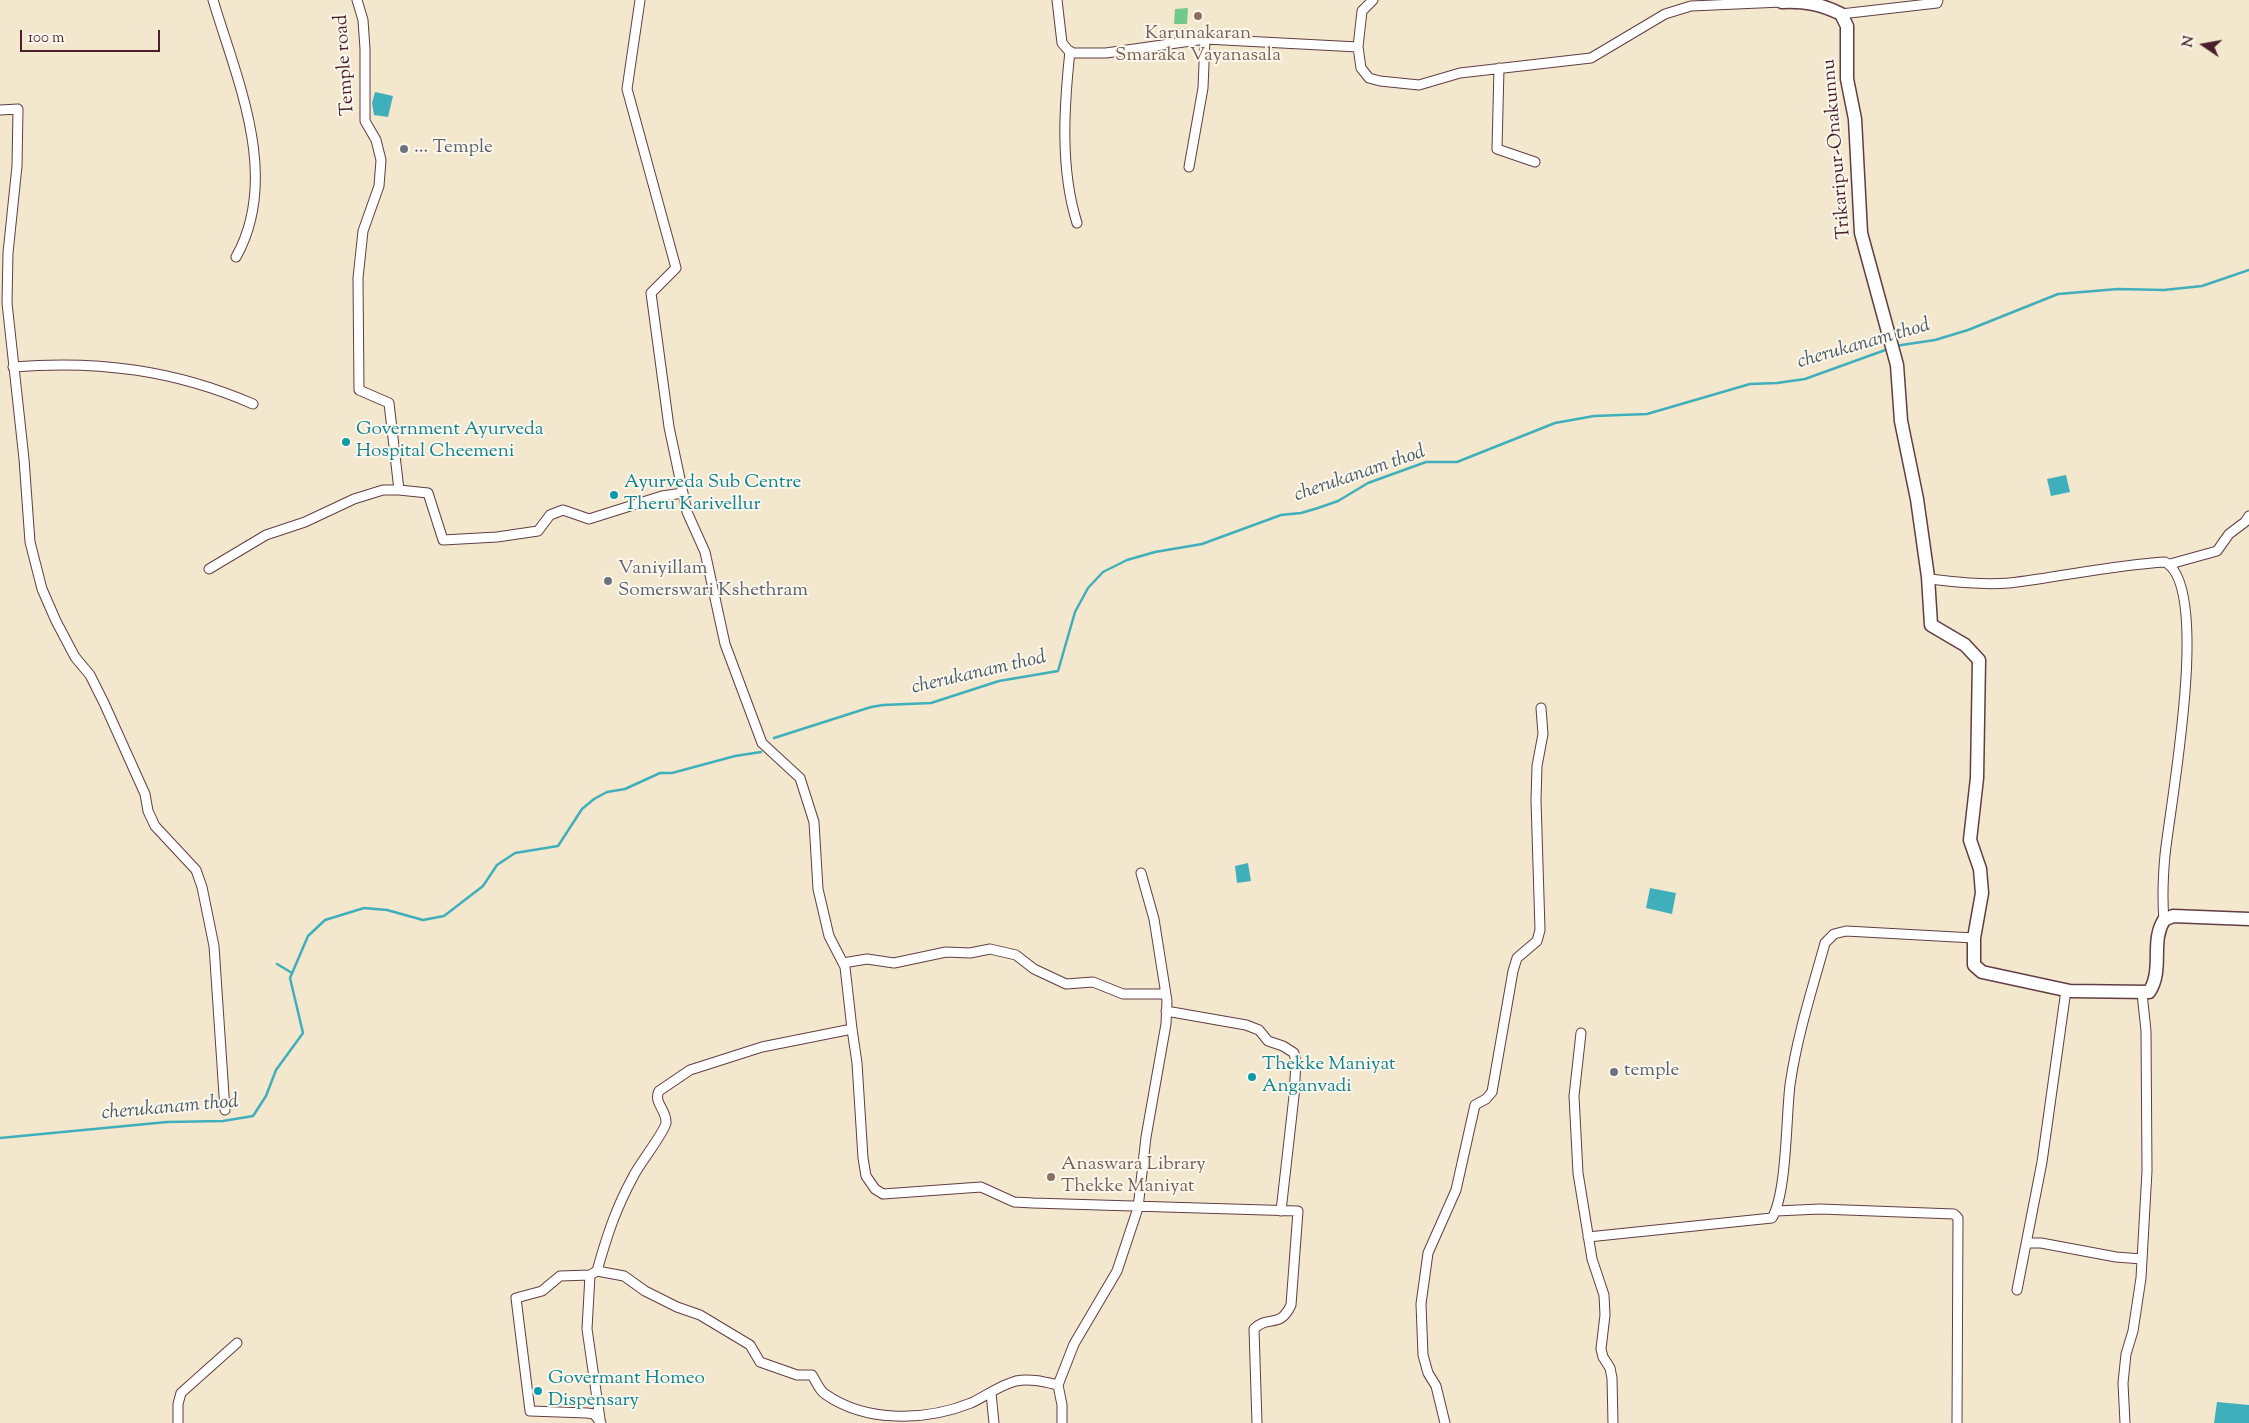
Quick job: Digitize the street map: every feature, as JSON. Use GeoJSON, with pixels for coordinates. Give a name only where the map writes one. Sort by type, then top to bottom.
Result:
{"type":"FeatureCollection","features":[{"type":"Feature","properties":{"kind":"street"},"geometry":{"type":"LineString","coordinates":[[213,0],[252,129],[255,179],[252,222],[236,257]]}},
{"type":"Feature","properties":{"kind":"street","name":"Temple road"},"geometry":{"type":"LineString","coordinates":[[357,0],[363,20],[365,120],[376,140],[381,160],[379,186],[362,231],[358,278],[359,390],[388,403],[398,490]]}},
{"type":"Feature","properties":{"kind":"street"},"geometry":{"type":"LineString","coordinates":[[640,0],[626,89],[676,268],[651,293],[669,427],[688,512],[705,552],[725,644],[762,743],[800,778],[814,822],[818,889],[829,936],[843,963],[857,1063],[863,1158],[866,1176],[875,1189],[883,1194],[981,1187],[1014,1202],[1138,1208],[1298,1211],[1292,1305],[1286,1316],[1277,1321],[1260,1324],[1254,1329],[1257,1423]]}},
{"type":"Feature","properties":{"kind":"street"},"geometry":{"type":"LineString","coordinates":[[1057,0],[1062,43],[1070,51],[1106,53],[1205,39],[1358,47]]}},
{"type":"Feature","properties":{"kind":"street"},"geometry":{"type":"LineString","coordinates":[[1373,0],[1362,11],[1358,47],[1361,68],[1370,78],[1380,82],[1419,85],[1460,73],[1591,58],[1665,14],[1691,6],[1803,1],[1822,4],[1841,14],[1937,3],[1938,0]]}},
{"type":"Feature","properties":{"kind":"street","name":"Trikaripur-Onakunnu"},"geometry":{"type":"LineString","coordinates":[[1841,14],[1847,26],[1847,79],[1854,119],[1861,233],[1896,365],[1901,421],[1917,499],[1929,579],[1931,625],[1965,645],[1979,660],[1977,769],[1970,840],[1980,869],[1982,893],[1974,938]]}},
{"type":"Feature","properties":{"kind":"street"},"geometry":{"type":"LineString","coordinates":[[1189,167],[1203,88],[1205,39]]}},
{"type":"Feature","properties":{"kind":"street"},"geometry":{"type":"LineString","coordinates":[[1070,51],[1066,86],[1066,146],[1070,199],[1077,223]]}},
{"type":"Feature","properties":{"kind":"street"},"geometry":{"type":"LineString","coordinates":[[1499,68],[1497,149],[1535,162]]}},
{"type":"Feature","properties":{"kind":"street"},"geometry":{"type":"LineString","coordinates":[[0,110],[18,109],[17,166],[8,253],[7,303],[24,459],[30,542],[42,589],[75,658],[90,676],[104,703],[145,794],[148,811],[155,826],[196,870],[202,887],[214,946],[225,1110]]}},
{"type":"Feature","properties":{"kind":"street"},"geometry":{"type":"LineString","coordinates":[[13,368],[91,366],[144,370],[191,381],[253,404]]}},
{"type":"Feature","properties":{"kind":"street"},"geometry":{"type":"LineString","coordinates":[[209,569],[266,536],[295,527],[354,499],[383,490],[428,493],[443,540],[497,537],[538,531],[550,515],[563,510],[589,519],[662,496],[683,493]]}},
{"type":"Feature","properties":{"kind":"street"},"geometry":{"type":"LineString","coordinates":[[1929,579],[1964,583],[2008,583],[2094,572],[2131,564],[2165,562],[2170,564],[2218,551],[2229,534],[2245,522],[2249,516]]}},
{"type":"Feature","properties":{"kind":"street"},"geometry":{"type":"LineString","coordinates":[[1588,1237],[1772,1218],[1780,1199],[1790,1085],[1799,1033],[1825,943],[1834,934],[1846,931],[1974,938],[1974,965],[1982,972],[2066,990],[2149,992],[2157,976],[2158,931],[2164,920],[2162,895],[2165,856],[2188,660],[2186,606],[2182,589],[2170,564]]}},
{"type":"Feature","properties":{"kind":"street"},"geometry":{"type":"LineString","coordinates":[[1445,1423],[1436,1386],[1428,1373],[1423,1355],[1420,1304],[1424,1271],[1428,1253],[1456,1190],[1475,1104],[1486,1099],[1492,1092],[1506,1001],[1516,958],[1537,942],[1540,930],[1536,800],[1538,766],[1543,734],[1540,708]]}},
{"type":"Feature","properties":{"kind":"street"},"geometry":{"type":"LineString","coordinates":[[1062,1423],[1062,1405],[1058,1385],[1074,1344],[1117,1271],[1138,1208],[1146,1137],[1160,1067],[1166,1011],[1165,994],[1154,919],[1141,873]]}},
{"type":"Feature","properties":{"kind":"street"},"geometry":{"type":"LineString","coordinates":[[2164,920],[2173,916],[2249,919]]}},
{"type":"Feature","properties":{"kind":"street"},"geometry":{"type":"LineString","coordinates":[[843,963],[867,959],[894,963],[946,952],[970,953],[990,949],[1016,955],[1034,969],[1066,984],[1094,982],[1123,994],[1165,994]]}},
{"type":"Feature","properties":{"kind":"street"},"geometry":{"type":"LineString","coordinates":[[2017,1290],[2042,1162],[2066,990]]}},
{"type":"Feature","properties":{"kind":"street"},"geometry":{"type":"LineString","coordinates":[[2125,1423],[2123,1384],[2126,1354],[2133,1331],[2142,1278],[2147,1171],[2148,1098],[2146,1031],[2142,993]]}},
{"type":"Feature","properties":{"kind":"street"},"geometry":{"type":"LineString","coordinates":[[1166,1011],[1259,1030],[1268,1041],[1283,1046],[1294,1053],[1296,1062],[1294,1096],[1280,1210]]}},
{"type":"Feature","properties":{"kind":"street"},"geometry":{"type":"LineString","coordinates":[[600,1421],[587,1329],[593,1273],[613,1216],[635,1173],[666,1124],[665,1112],[657,1096],[659,1091],[690,1070],[762,1047],[852,1029]]}},
{"type":"Feature","properties":{"kind":"street"},"geometry":{"type":"LineString","coordinates":[[1580,1033],[1574,1096],[1576,1147],[1592,1259],[1604,1295],[1605,1315],[1601,1349],[1603,1357],[1610,1368],[1612,1378],[1613,1423]]}},
{"type":"Feature","properties":{"kind":"street"},"geometry":{"type":"LineString","coordinates":[[1776,1211],[1820,1209],[1954,1214],[1958,1218],[1957,1423]]}},
{"type":"Feature","properties":{"kind":"street"},"geometry":{"type":"LineString","coordinates":[[2027,1243],[2041,1243],[2116,1257],[2142,1259]]}},
{"type":"Feature","properties":{"kind":"street"},"geometry":{"type":"LineString","coordinates":[[600,1421],[587,1413],[530,1411],[516,1298],[542,1290],[560,1276],[593,1273],[624,1276],[645,1291],[677,1307],[700,1314],[750,1346],[760,1362],[797,1375],[812,1375],[823,1393],[840,1404],[874,1417],[921,1417],[939,1414],[1017,1381],[1035,1380],[1058,1385]]}},
{"type":"Feature","properties":{"kind":"street"},"geometry":{"type":"LineString","coordinates":[[178,1423],[178,1404],[181,1393],[237,1343]]}},
{"type":"Feature","properties":{"kind":"street"},"geometry":{"type":"LineString","coordinates":[[991,1393],[994,1423]]}},
{"type":"Feature","properties":{"kind":"green space"},"geometry":{"type":"Polygon","coordinates":[[[1188,8],[1187,24],[1174,24],[1175,9],[1188,8]]]}},
{"type":"Feature","properties":{"kind":"green space"},"geometry":{"type":"Polygon","coordinates":[[[1175,28],[1186,28],[1185,43],[1172,46],[1175,28]]]}},
{"type":"Feature","properties":{"kind":"water"},"geometry":{"type":"Polygon","coordinates":[[[375,92],[393,96],[388,117],[374,115],[372,103],[375,92]]]}},
{"type":"Feature","properties":{"kind":"water"},"geometry":{"type":"Polygon","coordinates":[[[2066,475],[2070,492],[2051,496],[2047,479],[2066,475]]]}},
{"type":"Feature","properties":{"kind":"water"},"geometry":{"type":"Polygon","coordinates":[[[1248,863],[1251,881],[1237,883],[1235,866],[1248,863]]]}},
{"type":"Feature","properties":{"kind":"water"},"geometry":{"type":"Polygon","coordinates":[[[1650,888],[1676,893],[1672,914],[1646,908],[1650,888]]]}},
{"type":"Feature","properties":{"kind":"water"},"geometry":{"type":"Polygon","coordinates":[[[2217,1402],[2249,1405],[2249,1423],[2214,1423],[2217,1402]]]}},
{"type":"Feature","properties":{"kind":"waterway","name":"cherukanam thod"},"geometry":{"type":"LineString","coordinates":[[1895,346],[1935,340],[1968,330],[2058,294],[2118,289],[2164,290],[2202,286],[2249,270]]}},
{"type":"Feature","properties":{"kind":"waterway","name":"cherukanam thod"},"geometry":{"type":"LineString","coordinates":[[774,738],[871,707],[931,703],[999,681],[1058,671],[1075,612],[1088,588],[1103,572],[1127,560],[1155,552],[1202,544],[1281,515],[1301,513],[1318,508],[1338,501],[1368,483],[1426,462],[1457,462],[1555,423],[1594,416],[1647,414],[1750,384],[1805,379],[1888,349]]}},
{"type":"Feature","properties":{"kind":"waterway","name":"cherukanam thod"},"geometry":{"type":"LineString","coordinates":[[0,1138],[167,1122],[223,1121],[253,1116],[266,1096],[276,1070],[303,1033],[290,978],[308,936],[325,920],[364,908],[387,910],[423,920],[444,916],[483,886],[497,865],[515,853],[558,846],[582,809],[594,799],[607,792],[625,789],[660,773],[672,773],[735,756],[761,752]]}},
{"type":"Feature","properties":{"kind":"waterway"},"geometry":{"type":"LineString","coordinates":[[277,964],[292,973]]}},
{"type":"Feature","properties":{"kind":"place","name":"Karunakaran Smaraka Vayanasala"},"geometry":{"type":"Point","coordinates":[1198,16]}},
{"type":"Feature","properties":{"kind":"place","name":"... Temple"},"geometry":{"type":"Point","coordinates":[404,149]}},
{"type":"Feature","properties":{"kind":"place","name":"Government Ayurveda Hospital Cheemeni"},"geometry":{"type":"Point","coordinates":[346,442]}},
{"type":"Feature","properties":{"kind":"place","name":"Ayurveda Sub Centre Theru Karivellur"},"geometry":{"type":"Point","coordinates":[614,495]}},
{"type":"Feature","properties":{"kind":"place","name":"Vaniyillam Somerswari Kshethram"},"geometry":{"type":"Point","coordinates":[608,581]}},
{"type":"Feature","properties":{"kind":"place","name":"temple"},"geometry":{"type":"Point","coordinates":[1614,1072]}},
{"type":"Feature","properties":{"kind":"place","name":"Thekke Maniyat Anganvadi"},"geometry":{"type":"Point","coordinates":[1252,1077]}},
{"type":"Feature","properties":{"kind":"place","name":"Anaswara Library Thekke Maniyat"},"geometry":{"type":"Point","coordinates":[1051,1177]}},
{"type":"Feature","properties":{"kind":"place","name":"Govermant Homeo Dispensary"},"geometry":{"type":"Point","coordinates":[538,1391]}}]}
